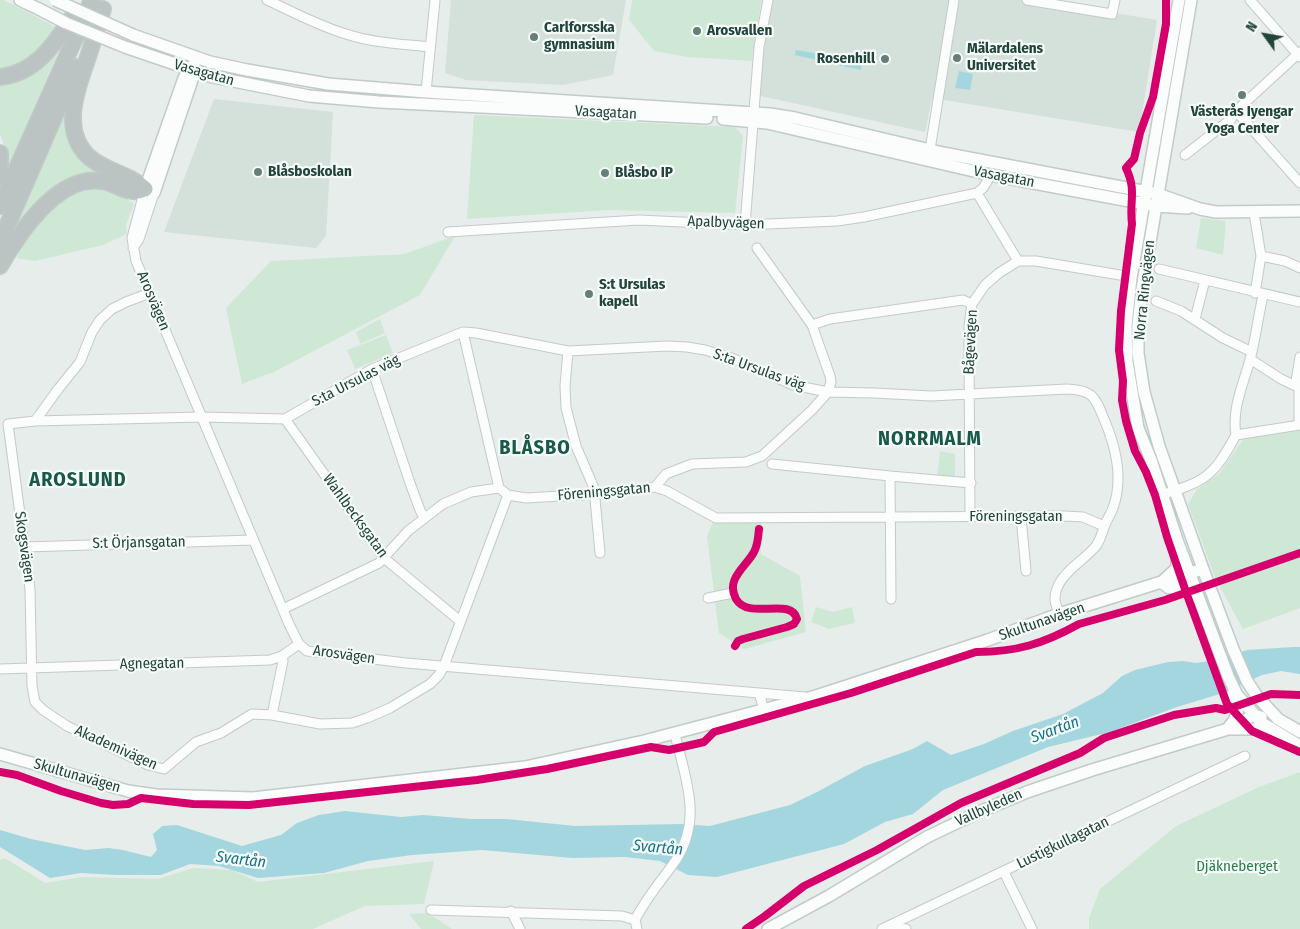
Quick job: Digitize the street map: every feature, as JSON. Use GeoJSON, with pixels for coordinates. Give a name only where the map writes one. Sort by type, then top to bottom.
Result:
{"type":"FeatureCollection","features":[{"type":"Feature","properties":{"kind":"highway"},"geometry":{"type":"LineString","coordinates":[[0,77],[23,71],[41,58],[62,33],[84,0]]}},
{"type":"Feature","properties":{"kind":"highway"},"geometry":{"type":"LineString","coordinates":[[100,3],[75,99],[72,119],[74,131],[82,148],[90,158],[105,168],[140,184],[150,191]]}},
{"type":"Feature","properties":{"kind":"highway"},"geometry":{"type":"LineString","coordinates":[[0,206],[100,3]]}},
{"type":"Feature","properties":{"kind":"highway"},"geometry":{"type":"LineString","coordinates":[[0,266],[4,243],[100,3]]}},
{"type":"Feature","properties":{"kind":"highway"},"geometry":{"type":"LineString","coordinates":[[0,153],[0,176]]}},
{"type":"Feature","properties":{"kind":"highway"},"geometry":{"type":"LineString","coordinates":[[4,243],[51,200],[70,187],[86,182],[99,181],[136,193],[150,191]]}},
{"type":"Feature","properties":{"kind":"street","name":"Vasagatan"},"geometry":{"type":"LineString","coordinates":[[20,0],[66,23],[125,47],[213,77],[309,96],[379,102],[425,97]]}},
{"type":"Feature","properties":{"kind":"street","name":"Vasagatan"},"geometry":{"type":"LineString","coordinates":[[55,0],[134,34],[197,58],[248,70],[328,84],[425,97],[795,118],[991,175],[1142,204],[1227,213],[1300,211]]}},
{"type":"Feature","properties":{"kind":"street"},"geometry":{"type":"LineString","coordinates":[[267,0],[346,35],[391,43],[430,47]]}},
{"type":"Feature","properties":{"kind":"street"},"geometry":{"type":"LineString","coordinates":[[425,97],[435,0]]}},
{"type":"Feature","properties":{"kind":"street"},"geometry":{"type":"LineString","coordinates":[[745,226],[759,47],[768,0]]}},
{"type":"Feature","properties":{"kind":"street"},"geometry":{"type":"LineString","coordinates":[[929,156],[954,0]]}},
{"type":"Feature","properties":{"kind":"street"},"geometry":{"type":"LineString","coordinates":[[1027,0],[1112,14],[1115,0]]}},
{"type":"Feature","properties":{"kind":"street","name":"Norra Ringvägen"},"geometry":{"type":"LineString","coordinates":[[1178,0],[1142,204],[1127,309],[1127,362],[1138,428],[1151,460],[1177,540],[1228,676],[1237,695],[1262,723],[1300,746]]}},
{"type":"Feature","properties":{"kind":"street","name":"Norra Ringvägen"},"geometry":{"type":"LineString","coordinates":[[1191,0],[1142,289],[1138,325],[1138,353],[1151,421],[1225,629],[1242,671],[1256,695],[1278,719]]}},
{"type":"Feature","properties":{"kind":"street"},"geometry":{"type":"LineString","coordinates":[[1185,155],[1231,119],[1236,111],[1300,54],[1250,0]]}},
{"type":"Feature","properties":{"kind":"street","name":"Arosvägen"},"geometry":{"type":"LineString","coordinates":[[197,58],[192,70],[184,78],[182,97],[132,238],[133,248],[136,261],[253,540],[299,644],[307,651],[444,666],[810,698]]}},
{"type":"Feature","properties":{"kind":"street"},"geometry":{"type":"LineString","coordinates":[[157,59],[178,77],[182,97]]}},
{"type":"Feature","properties":{"kind":"street"},"geometry":{"type":"LineString","coordinates":[[182,97],[196,84],[213,77]]}},
{"type":"Feature","properties":{"kind":"street"},"geometry":{"type":"LineString","coordinates":[[1236,111],[1300,183]]}},
{"type":"Feature","properties":{"kind":"street","name":"Vasagatan"},"geometry":{"type":"LineString","coordinates":[[929,156],[1145,191],[1200,209]]}},
{"type":"Feature","properties":{"kind":"street"},"geometry":{"type":"LineString","coordinates":[[991,175],[984,188],[977,193],[1018,261],[1036,261],[1120,275]]}},
{"type":"Feature","properties":{"kind":"street","name":"Apalbyvägen"},"geometry":{"type":"LineString","coordinates":[[448,232],[640,220],[745,226],[837,221],[977,193]]}},
{"type":"Feature","properties":{"kind":"street"},"geometry":{"type":"LineString","coordinates":[[1161,495],[1199,482],[1210,474],[1236,435],[1234,421],[1240,387],[1251,355],[1259,294],[1261,256],[1254,212]]}},
{"type":"Feature","properties":{"kind":"street"},"geometry":{"type":"LineString","coordinates":[[655,486],[666,474],[692,464],[746,462],[762,456],[812,410],[828,392],[831,382],[830,376],[812,324],[757,248]]}},
{"type":"Feature","properties":{"kind":"street"},"geometry":{"type":"LineString","coordinates":[[1261,256],[1285,261],[1300,268]]}},
{"type":"Feature","properties":{"kind":"street","name":"Bågevägen"},"geometry":{"type":"LineString","coordinates":[[970,517],[969,326],[972,304],[985,285],[1018,261]]}},
{"type":"Feature","properties":{"kind":"street"},"geometry":{"type":"LineString","coordinates":[[1159,269],[1259,294],[1300,302]]}},
{"type":"Feature","properties":{"kind":"street"},"geometry":{"type":"LineString","coordinates":[[1195,319],[1205,280]]}},
{"type":"Feature","properties":{"kind":"street"},"geometry":{"type":"LineString","coordinates":[[35,421],[58,388],[80,362],[92,332],[100,320],[119,306],[150,293]]}},
{"type":"Feature","properties":{"kind":"street"},"geometry":{"type":"LineString","coordinates":[[812,324],[830,319],[963,300],[972,304]]}},
{"type":"Feature","properties":{"kind":"street"},"geometry":{"type":"LineString","coordinates":[[1156,301],[1195,319],[1251,355],[1281,379],[1300,388]]}},
{"type":"Feature","properties":{"kind":"street"},"geometry":{"type":"LineString","coordinates":[[463,332],[499,488],[508,495]]}},
{"type":"Feature","properties":{"kind":"street","name":"S:ta Ursulas väg"},"geometry":{"type":"LineString","coordinates":[[8,427],[8,424],[35,421],[202,417],[284,418],[372,369],[463,332],[568,351],[667,346],[687,347],[732,358],[794,385],[828,392],[931,396],[1067,389],[1087,392],[1095,397],[1115,448],[1118,462],[1116,497],[1101,538],[1095,548],[1060,583],[1055,600],[1059,614]]}},
{"type":"Feature","properties":{"kind":"street"},"geometry":{"type":"LineString","coordinates":[[568,351],[565,386],[566,408],[576,446],[594,488],[600,553]]}},
{"type":"Feature","properties":{"kind":"street"},"geometry":{"type":"LineString","coordinates":[[1236,435],[1300,425],[1300,388],[1296,381],[1300,357]]}},
{"type":"Feature","properties":{"kind":"street"},"geometry":{"type":"LineString","coordinates":[[372,369],[413,492],[424,518]]}},
{"type":"Feature","properties":{"kind":"street","name":"Wahlbecksgatan"},"geometry":{"type":"LineString","coordinates":[[284,418],[384,558],[460,621]]}},
{"type":"Feature","properties":{"kind":"street","name":"Skogsvägen"},"geometry":{"type":"LineString","coordinates":[[8,427],[30,589],[32,668]]}},
{"type":"Feature","properties":{"kind":"street"},"geometry":{"type":"LineString","coordinates":[[772,464],[971,483]]}},
{"type":"Feature","properties":{"kind":"street"},"geometry":{"type":"LineString","coordinates":[[890,476],[891,599]]}},
{"type":"Feature","properties":{"kind":"street","name":"Föreningsgatan"},"geometry":{"type":"LineString","coordinates":[[508,495],[526,498],[595,494],[655,486],[716,518],[1083,517],[1104,526]]}},
{"type":"Feature","properties":{"kind":"street"},"geometry":{"type":"LineString","coordinates":[[283,609],[379,563],[401,538],[443,504],[471,492],[499,488]]}},
{"type":"Feature","properties":{"kind":"street","name":"Akademivägen"},"geometry":{"type":"LineString","coordinates":[[32,668],[32,692],[36,702],[43,710],[73,729],[158,768],[164,769],[196,742],[221,733],[252,714],[272,715],[320,724],[352,723],[390,708],[435,680],[444,666],[508,495]]}},
{"type":"Feature","properties":{"kind":"street"},"geometry":{"type":"LineString","coordinates":[[1021,517],[1026,571]]}},
{"type":"Feature","properties":{"kind":"street","name":"S:t Örjansgatan"},"geometry":{"type":"LineString","coordinates":[[25,547],[253,540]]}},
{"type":"Feature","properties":{"kind":"street"},"geometry":{"type":"LineString","coordinates":[[1177,540],[1177,568],[1161,582],[1169,588],[1184,588],[1201,601]]}},
{"type":"Feature","properties":{"kind":"street","name":"Skultunavägen"},"geometry":{"type":"LineString","coordinates":[[0,754],[128,790],[156,795],[253,798],[525,768],[675,734],[810,698],[988,640],[1059,614],[1203,569]]}},
{"type":"Feature","properties":{"kind":"street"},"geometry":{"type":"LineString","coordinates":[[1190,573],[1199,578],[1217,622],[1225,629]]}},
{"type":"Feature","properties":{"kind":"street"},"geometry":{"type":"LineString","coordinates":[[708,598],[733,593]]}},
{"type":"Feature","properties":{"kind":"street","name":"Agnegatan"},"geometry":{"type":"LineString","coordinates":[[0,669],[270,660],[282,656],[299,644]]}},
{"type":"Feature","properties":{"kind":"street"},"geometry":{"type":"LineString","coordinates":[[272,715],[284,661],[282,656]]}},
{"type":"Feature","properties":{"kind":"street"},"geometry":{"type":"LineString","coordinates":[[1228,676],[1226,681],[1238,713],[1228,729]]}},
{"type":"Feature","properties":{"kind":"street"},"geometry":{"type":"LineString","coordinates":[[759,693],[764,710]]}},
{"type":"Feature","properties":{"kind":"street"},"geometry":{"type":"LineString","coordinates":[[1256,695],[1254,715],[1272,721],[1278,719],[1300,732]]}},
{"type":"Feature","properties":{"kind":"street","name":"Vallbyleden"},"geometry":{"type":"LineString","coordinates":[[768,929],[829,896],[927,837],[979,812],[1026,792],[1082,773],[1228,729],[1254,715]]}},
{"type":"Feature","properties":{"kind":"street","name":"Vallbyleden"},"geometry":{"type":"LineString","coordinates":[[1228,729],[1272,730]]}},
{"type":"Feature","properties":{"kind":"street"},"geometry":{"type":"LineString","coordinates":[[431,910],[511,911],[622,916],[636,925],[685,843],[691,818],[690,804],[675,734]]}},
{"type":"Feature","properties":{"kind":"street","name":"Lustigkullagatan"},"geometry":{"type":"LineString","coordinates":[[885,928],[1244,756]]}},
{"type":"Feature","properties":{"kind":"street"},"geometry":{"type":"LineString","coordinates":[[1004,872],[1032,929]]}},
{"type":"Feature","properties":{"kind":"street"},"geometry":{"type":"LineString","coordinates":[[511,911],[520,929]]}},
{"type":"Feature","properties":{"kind":"street"},"geometry":{"type":"LineString","coordinates":[[885,928],[906,929]]}},
{"type":"Feature","properties":{"kind":"shaded area","name":"Carlforsska gymnasium"},"geometry":{"type":"Polygon","coordinates":[[[451,0],[626,0],[613,75],[563,85],[466,80],[445,73],[451,0]]]}},
{"type":"Feature","properties":{"kind":"shaded area","name":"Mälardalens Universitet"},"geometry":{"type":"Polygon","coordinates":[[[773,0],[1037,0],[1157,20],[1139,132],[932,98],[925,132],[756,95],[773,0]]]}},
{"type":"Feature","properties":{"kind":"shaded area","name":"Blåsboskolan"},"geometry":{"type":"Polygon","coordinates":[[[214,99],[333,112],[326,236],[316,248],[164,232],[214,99]]]}},
{"type":"Feature","properties":{"kind":"green space"},"geometry":{"type":"Polygon","coordinates":[[[0,0],[4,0],[56,27],[33,55],[18,65],[0,70],[0,0]]]}},
{"type":"Feature","properties":{"kind":"green space","name":"Arosvallen"},"geometry":{"type":"Polygon","coordinates":[[[632,0],[762,0],[752,61],[688,57],[654,51],[629,20],[632,0]]]}},
{"type":"Feature","properties":{"kind":"green space"},"geometry":{"type":"Polygon","coordinates":[[[63,41],[5,175],[5,148],[0,134],[0,85],[28,75],[63,41]]]}},
{"type":"Feature","properties":{"kind":"green space"},"geometry":{"type":"Polygon","coordinates":[[[70,91],[68,136],[77,154],[114,180],[98,176],[16,229],[15,226],[70,91]]]}},
{"type":"Feature","properties":{"kind":"green space","name":"Blåsbo IP"},"geometry":{"type":"Polygon","coordinates":[[[474,115],[735,127],[743,136],[735,213],[609,210],[467,219],[474,115]]]}},
{"type":"Feature","properties":{"kind":"green space"},"geometry":{"type":"Polygon","coordinates":[[[102,186],[120,193],[134,204],[126,225],[127,234],[103,245],[35,261],[17,258],[22,239],[45,211],[79,188],[102,186]]]}},
{"type":"Feature","properties":{"kind":"green space"},"geometry":{"type":"Polygon","coordinates":[[[1201,218],[1226,221],[1223,255],[1196,248],[1201,218]]]}},
{"type":"Feature","properties":{"kind":"green space"},"geometry":{"type":"Polygon","coordinates":[[[455,236],[420,295],[274,372],[242,384],[226,308],[271,261],[404,254],[455,236]]]}},
{"type":"Feature","properties":{"kind":"green space"},"geometry":{"type":"Polygon","coordinates":[[[380,319],[385,333],[360,344],[356,332],[380,319]]]}},
{"type":"Feature","properties":{"kind":"green space"},"geometry":{"type":"Polygon","coordinates":[[[386,335],[393,353],[355,369],[347,350],[386,335]]]}},
{"type":"Feature","properties":{"kind":"green space"},"geometry":{"type":"Polygon","coordinates":[[[1300,428],[1300,608],[1243,629],[1216,580],[1188,504],[1197,489],[1219,474],[1244,438],[1300,428]]]}},
{"type":"Feature","properties":{"kind":"green space"},"geometry":{"type":"Polygon","coordinates":[[[940,451],[955,454],[955,479],[937,477],[940,451]]]}},
{"type":"Feature","properties":{"kind":"green space"},"geometry":{"type":"Polygon","coordinates":[[[713,522],[761,523],[761,554],[800,576],[806,632],[744,649],[719,633],[707,536],[713,522]]]}},
{"type":"Feature","properties":{"kind":"green space"},"geometry":{"type":"Polygon","coordinates":[[[816,607],[833,612],[852,607],[855,623],[829,629],[811,622],[816,607]]]}},
{"type":"Feature","properties":{"kind":"green space","name":"Djäkneberget"},"geometry":{"type":"Polygon","coordinates":[[[1300,772],[1300,929],[1089,929],[1089,918],[1100,889],[1176,826],[1259,787],[1300,772]]]}},
{"type":"Feature","properties":{"kind":"green space"},"geometry":{"type":"Polygon","coordinates":[[[5,858],[45,883],[81,877],[158,879],[193,868],[232,870],[258,882],[434,861],[424,904],[365,906],[313,929],[0,929],[0,860],[5,858]]]}},
{"type":"Feature","properties":{"kind":"green space"},"geometry":{"type":"Polygon","coordinates":[[[428,913],[452,929],[421,929],[409,914],[428,913]]]}},
{"type":"Feature","properties":{"kind":"water"},"geometry":{"type":"Polygon","coordinates":[[[796,50],[862,61],[861,70],[795,55],[796,50]]]}},
{"type":"Feature","properties":{"kind":"water"},"geometry":{"type":"Polygon","coordinates":[[[959,71],[973,74],[970,90],[955,88],[959,71]]]}},
{"type":"Feature","properties":{"kind":"water","name":"Svartån"},"geometry":{"type":"Polygon","coordinates":[[[1300,647],[1300,674],[1281,671],[1262,675],[1223,693],[1174,708],[1110,732],[1048,747],[943,790],[913,814],[885,822],[844,844],[717,877],[688,875],[660,861],[625,857],[572,858],[482,850],[412,855],[368,861],[324,873],[258,878],[219,866],[190,864],[161,875],[81,873],[50,878],[0,847],[0,830],[31,839],[85,850],[108,848],[151,857],[157,850],[153,834],[162,826],[177,825],[242,846],[281,835],[297,823],[319,815],[345,811],[401,817],[423,815],[472,819],[507,819],[575,826],[682,824],[710,826],[790,805],[865,766],[913,749],[927,741],[951,755],[984,744],[1013,731],[1063,714],[1103,693],[1122,676],[1135,670],[1168,662],[1183,661],[1196,663],[1210,661],[1247,650],[1300,647]]]}},
{"type":"Feature","properties":{"kind":"cycle path"},"geometry":{"type":"LineString","coordinates":[[1166,0],[1166,24],[1153,97],[1140,133],[1134,159],[1126,168],[1132,190],[1132,224],[1121,311],[1119,350],[1123,381],[1122,400],[1135,451],[1155,495],[1167,537],[1227,704],[1252,731],[1300,752]]}},
{"type":"Feature","properties":{"kind":"cycle path"},"geometry":{"type":"LineString","coordinates":[[735,646],[738,641],[787,627],[794,624],[797,619],[793,612],[787,609],[759,609],[742,605],[736,599],[733,592],[735,579],[755,549],[759,529]]}},
{"type":"Feature","properties":{"kind":"cycle path"},"geometry":{"type":"LineString","coordinates":[[0,772],[17,775],[61,791],[113,805],[128,804],[141,798],[193,804],[249,805],[477,780],[547,769],[651,747],[669,750],[704,742],[714,732],[851,693],[976,652],[990,652],[1029,646],[1079,624],[1165,600],[1300,553]]}},
{"type":"Feature","properties":{"kind":"cycle path"},"geometry":{"type":"LineString","coordinates":[[746,929],[804,886],[877,850],[961,803],[1080,753],[1104,738],[1174,715],[1216,708],[1225,710],[1271,694],[1300,695]]}},
{"type":"Feature","properties":{"kind":"place","name":"Arosvallen"},"geometry":{"type":"Point","coordinates":[697,31]}},
{"type":"Feature","properties":{"kind":"place","name":"Carlforsska gymnasium"},"geometry":{"type":"Point","coordinates":[534,37]}},
{"type":"Feature","properties":{"kind":"place","name":"Mälardalens Universitet"},"geometry":{"type":"Point","coordinates":[957,58]}},
{"type":"Feature","properties":{"kind":"place","name":"Rosenhill"},"geometry":{"type":"Point","coordinates":[885,59]}},
{"type":"Feature","properties":{"kind":"place","name":"Västerås Iyengar Yoga Center"},"geometry":{"type":"Point","coordinates":[1242,95]}},
{"type":"Feature","properties":{"kind":"place","name":"Blåsboskolan"},"geometry":{"type":"Point","coordinates":[258,172]}},
{"type":"Feature","properties":{"kind":"place","name":"Blåsbo IP"},"geometry":{"type":"Point","coordinates":[605,173]}},
{"type":"Feature","properties":{"kind":"place","name":"S:t Ursulas kapell"},"geometry":{"type":"Point","coordinates":[589,294]}},
{"type":"Feature","properties":{"kind":"district","name":"NORRMALM"},"geometry":{"type":"Point","coordinates":[930,439]}},
{"type":"Feature","properties":{"kind":"district","name":"BLÅSBO"},"geometry":{"type":"Point","coordinates":[535,448]}},
{"type":"Feature","properties":{"kind":"district","name":"AROSLUND"},"geometry":{"type":"Point","coordinates":[78,480]}}]}
